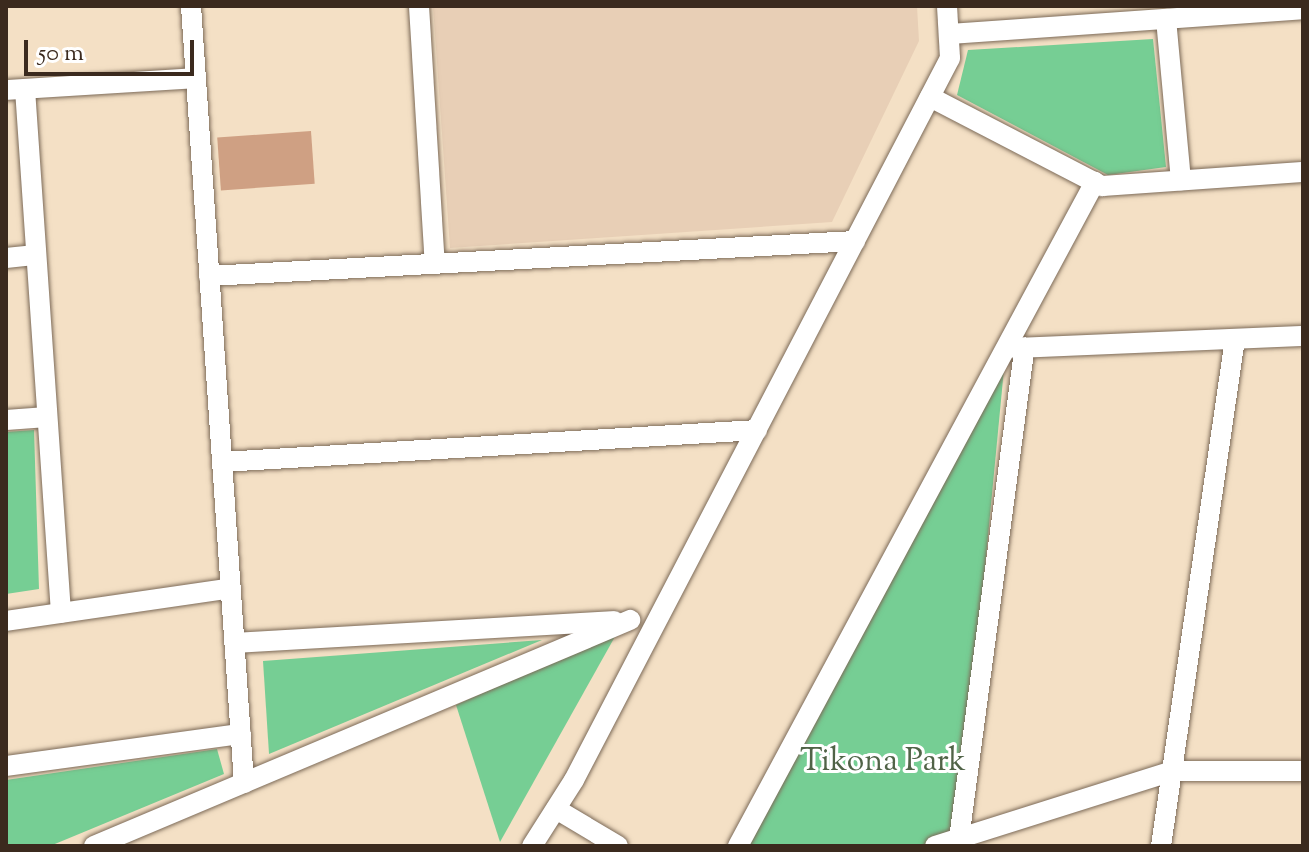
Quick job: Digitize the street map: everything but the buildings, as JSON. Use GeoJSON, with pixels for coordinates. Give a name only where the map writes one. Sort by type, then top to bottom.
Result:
{"type":"FeatureCollection","features":[{"type":"Feature","properties":{"kind":"street"},"geometry":{"type":"LineString","coordinates":[[191,6],[244,783]]}},
{"type":"Feature","properties":{"kind":"street"},"geometry":{"type":"LineString","coordinates":[[419,6],[435,264]]}},
{"type":"Feature","properties":{"kind":"street"},"geometry":{"type":"LineString","coordinates":[[532,846],[556,809],[655,624],[950,58],[947,6]]}},
{"type":"Feature","properties":{"kind":"street"},"geometry":{"type":"LineString","coordinates":[[949,34],[1303,9]]}},
{"type":"Feature","properties":{"kind":"street"},"geometry":{"type":"LineString","coordinates":[[1166,19],[1181,180]]}},
{"type":"Feature","properties":{"kind":"street"},"geometry":{"type":"LineString","coordinates":[[61,613],[36,255],[15,90],[196,78]]}},
{"type":"Feature","properties":{"kind":"street"},"geometry":{"type":"LineString","coordinates":[[930,97],[1095,182],[1303,172]]}},
{"type":"Feature","properties":{"kind":"street"},"geometry":{"type":"LineString","coordinates":[[738,846],[1015,348],[1095,182]]}},
{"type":"Feature","properties":{"kind":"street"},"geometry":{"type":"LineString","coordinates":[[209,276],[855,241]]}},
{"type":"Feature","properties":{"kind":"street"},"geometry":{"type":"LineString","coordinates":[[6,258],[36,255]]}},
{"type":"Feature","properties":{"kind":"street"},"geometry":{"type":"LineString","coordinates":[[1015,348],[1303,336]]}},
{"type":"Feature","properties":{"kind":"street"},"geometry":{"type":"LineString","coordinates":[[1161,846],[1235,339]]}},
{"type":"Feature","properties":{"kind":"street"},"geometry":{"type":"LineString","coordinates":[[959,839],[1015,348]]}},
{"type":"Feature","properties":{"kind":"street"},"geometry":{"type":"LineString","coordinates":[[6,420],[47,417]]}},
{"type":"Feature","properties":{"kind":"street"},"geometry":{"type":"LineString","coordinates":[[222,462],[757,430]]}},
{"type":"Feature","properties":{"kind":"street"},"geometry":{"type":"LineString","coordinates":[[6,621],[231,588]]}},
{"type":"Feature","properties":{"kind":"street"},"geometry":{"type":"LineString","coordinates":[[235,643],[630,620],[655,624]]}},
{"type":"Feature","properties":{"kind":"street"},"geometry":{"type":"LineString","coordinates":[[94,846],[630,620]]}},
{"type":"Feature","properties":{"kind":"street"},"geometry":{"type":"LineString","coordinates":[[6,766],[241,734]]}},
{"type":"Feature","properties":{"kind":"street"},"geometry":{"type":"LineString","coordinates":[[935,846],[1173,771],[1303,771]]}},
{"type":"Feature","properties":{"kind":"street"},"geometry":{"type":"LineString","coordinates":[[556,809],[618,846]]}},
{"type":"Feature","properties":{"kind":"shaded area"},"geometry":{"type":"Polygon","coordinates":[[[433,6],[917,6],[919,41],[832,222],[450,248],[433,6]]]}},
{"type":"Feature","properties":{"kind":"green space"},"geometry":{"type":"Polygon","coordinates":[[[1153,39],[1166,167],[1108,175],[957,95],[968,50],[1153,39]]]}},
{"type":"Feature","properties":{"kind":"green space","name":"Tikona Park"},"geometry":{"type":"Polygon","coordinates":[[[1006,348],[959,839],[932,846],[748,846],[1006,348]]]}},
{"type":"Feature","properties":{"kind":"green space"},"geometry":{"type":"Polygon","coordinates":[[[34,430],[39,589],[6,594],[6,432],[34,430]]]}},
{"type":"Feature","properties":{"kind":"green space"},"geometry":{"type":"Polygon","coordinates":[[[617,633],[500,842],[456,705],[617,633]]]}},
{"type":"Feature","properties":{"kind":"green space"},"geometry":{"type":"Polygon","coordinates":[[[542,640],[269,754],[263,661],[542,640]]]}},
{"type":"Feature","properties":{"kind":"green space"},"geometry":{"type":"Polygon","coordinates":[[[217,749],[224,774],[50,846],[6,846],[6,780],[217,749]]]}}]}
